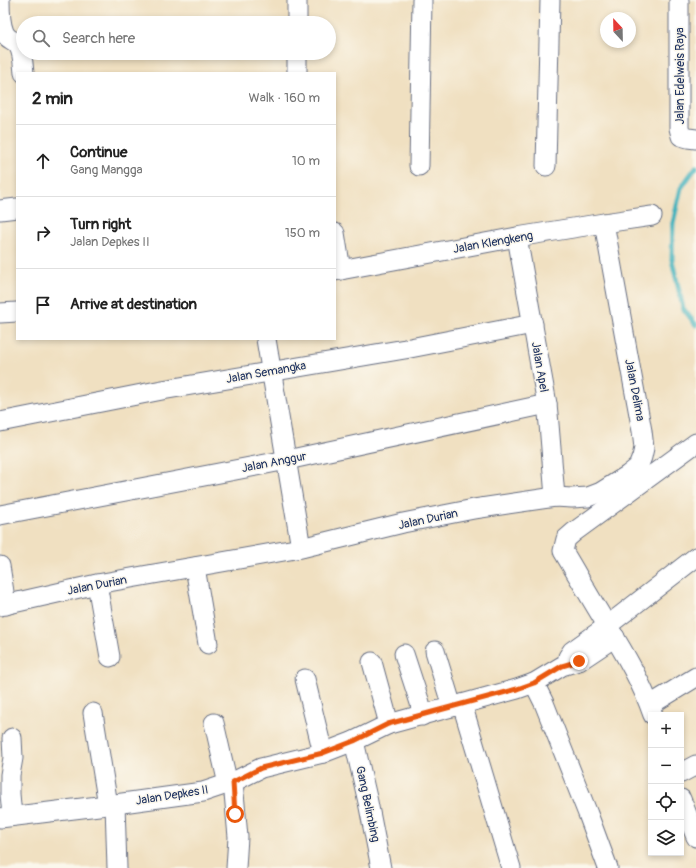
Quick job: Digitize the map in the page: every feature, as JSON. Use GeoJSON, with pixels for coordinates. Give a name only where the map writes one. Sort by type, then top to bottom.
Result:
{"type":"FeatureCollection","features":[{"type":"Feature","properties":{"kind":"street"},"geometry":{"type":"LineString","coordinates":[[0,0],[3,30],[7,37],[16,43]]}},
{"type":"Feature","properties":{"kind":"street"},"geometry":{"type":"LineString","coordinates":[[297,0],[297,16]]}},
{"type":"Feature","properties":{"kind":"street"},"geometry":{"type":"LineString","coordinates":[[419,166],[422,0]]}},
{"type":"Feature","properties":{"kind":"street"},"geometry":{"type":"LineString","coordinates":[[546,166],[550,0]]}},
{"type":"Feature","properties":{"kind":"street","name":"Jalan Edelweis Raya"},"geometry":{"type":"LineString","coordinates":[[679,0],[679,128],[681,136],[696,139]]}},
{"type":"Feature","properties":{"kind":"street"},"geometry":{"type":"LineString","coordinates":[[22,60],[24,72]]}},
{"type":"Feature","properties":{"kind":"street"},"geometry":{"type":"LineString","coordinates":[[297,60],[297,72]]}},
{"type":"Feature","properties":{"kind":"street"},"geometry":{"type":"LineString","coordinates":[[0,210],[16,208]]}},
{"type":"Feature","properties":{"kind":"street","name":"Jalan Klengkeng"},"geometry":{"type":"LineString","coordinates":[[338,270],[604,222],[652,216]]}},
{"type":"Feature","properties":{"kind":"street","name":"Jalan Delima"},"geometry":{"type":"LineString","coordinates":[[555,497],[588,497],[601,492],[638,467],[644,448],[604,222]]}},
{"type":"Feature","properties":{"kind":"street","name":"Jalan Apel"},"geometry":{"type":"LineString","coordinates":[[517,237],[547,404],[555,497]]}},
{"type":"Feature","properties":{"kind":"street"},"geometry":{"type":"LineString","coordinates":[[336,245],[338,270]]}},
{"type":"Feature","properties":{"kind":"street"},"geometry":{"type":"LineString","coordinates":[[0,313],[16,312]]}},
{"type":"Feature","properties":{"kind":"street","name":"Jalan Semangka"},"geometry":{"type":"LineString","coordinates":[[0,422],[162,390],[405,349],[533,324]]}},
{"type":"Feature","properties":{"kind":"street"},"geometry":{"type":"LineString","coordinates":[[266,340],[301,548]]}},
{"type":"Feature","properties":{"kind":"street","name":"Jalan Anggur"},"geometry":{"type":"LineString","coordinates":[[0,514],[287,460],[547,404]]}},
{"type":"Feature","properties":{"kind":"street"},"geometry":{"type":"LineString","coordinates":[[696,442],[574,532],[566,539],[563,551],[628,658],[651,710],[696,677]]}},
{"type":"Feature","properties":{"kind":"street","name":"Jalan Durian"},"geometry":{"type":"LineString","coordinates":[[3,605],[97,584],[301,548],[424,519],[474,509],[555,497]]}},
{"type":"Feature","properties":{"kind":"street","name":"Jalan Depkes II"},"geometry":{"type":"LineString","coordinates":[[6,817],[203,792],[230,783],[261,768],[323,753],[354,741],[388,724],[422,716],[534,683],[562,666],[572,651],[611,631],[696,557]]}},
{"type":"Feature","properties":{"kind":"street"},"geometry":{"type":"LineString","coordinates":[[0,566],[3,605]]}},
{"type":"Feature","properties":{"kind":"street"},"geometry":{"type":"LineString","coordinates":[[195,566],[208,644]]}},
{"type":"Feature","properties":{"kind":"street"},"geometry":{"type":"LineString","coordinates":[[97,584],[110,657]]}},
{"type":"Feature","properties":{"kind":"street"},"geometry":{"type":"LineString","coordinates":[[434,651],[457,705],[511,868]]}},
{"type":"Feature","properties":{"kind":"street"},"geometry":{"type":"LineString","coordinates":[[404,654],[420,703],[422,716]]}},
{"type":"Feature","properties":{"kind":"street"},"geometry":{"type":"LineString","coordinates":[[372,662],[388,724]]}},
{"type":"Feature","properties":{"kind":"street"},"geometry":{"type":"LineString","coordinates":[[305,679],[323,753]]}},
{"type":"Feature","properties":{"kind":"street"},"geometry":{"type":"LineString","coordinates":[[534,683],[544,703],[608,868]]}},
{"type":"Feature","properties":{"kind":"street"},"geometry":{"type":"LineString","coordinates":[[93,713],[112,804],[117,868]]}},
{"type":"Feature","properties":{"kind":"street"},"geometry":{"type":"LineString","coordinates":[[214,723],[230,783],[238,837],[236,868]]}},
{"type":"Feature","properties":{"kind":"street"},"geometry":{"type":"LineString","coordinates":[[6,817],[10,794],[10,775],[13,758],[12,738]]}},
{"type":"Feature","properties":{"kind":"street","name":"Gang Belimbing"},"geometry":{"type":"LineString","coordinates":[[354,741],[382,868]]}},
{"type":"Feature","properties":{"kind":"street"},"geometry":{"type":"LineString","coordinates":[[684,771],[696,765]]}},
{"type":"Feature","properties":{"kind":"street"},"geometry":{"type":"LineString","coordinates":[[684,807],[696,837]]}},
{"type":"Feature","properties":{"kind":"waterway"},"geometry":{"type":"LineString","coordinates":[[696,167],[681,188],[673,223],[672,260],[683,308],[696,325]]}},
{"type":"Feature","properties":{"kind":"route"},"geometry":{"type":"LineString","coordinates":[[235,814],[233,782],[261,768],[323,753],[354,741],[388,724],[517,689],[534,683],[562,666],[579,661]]}}]}
